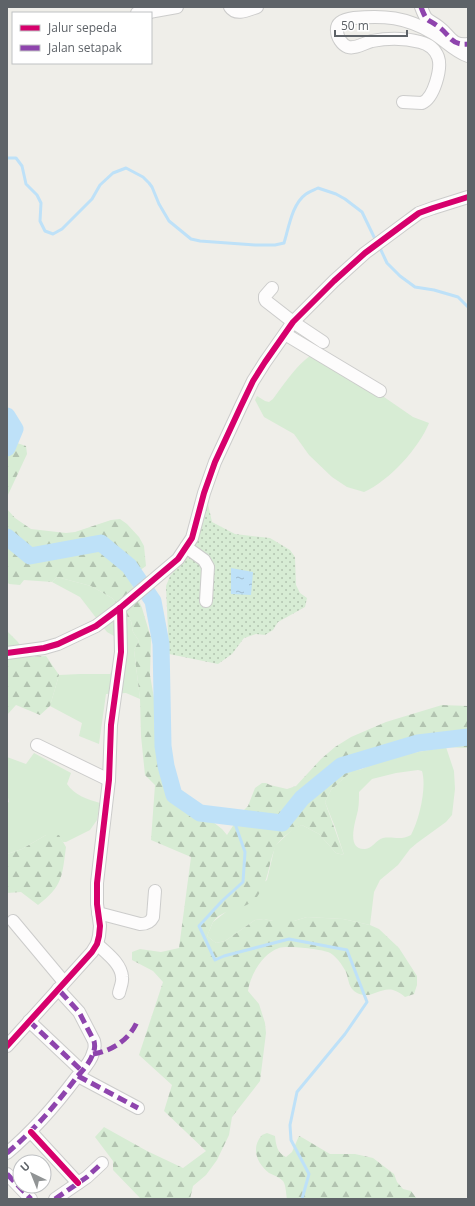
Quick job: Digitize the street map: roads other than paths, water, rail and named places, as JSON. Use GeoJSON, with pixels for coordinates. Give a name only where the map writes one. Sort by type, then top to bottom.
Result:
{"type":"FeatureCollection","features":[{"type":"Feature","properties":{"kind":"street"},"geometry":{"type":"LineString","coordinates":[[149,12],[177,7]]}},
{"type":"Feature","properties":{"kind":"street"},"geometry":{"type":"LineString","coordinates":[[230,7],[232,10],[237,12],[257,7]]}},
{"type":"Feature","properties":{"kind":"street"},"geometry":{"type":"LineString","coordinates":[[421,7],[428,22],[441,28],[450,39],[462,44],[468,44]]}},
{"type":"Feature","properties":{"kind":"street"},"geometry":{"type":"LineString","coordinates":[[403,102],[422,103],[429,98],[436,84],[439,69],[439,58],[435,51],[430,46],[421,42],[388,39],[356,47],[349,47],[343,44],[337,37],[336,29],[338,24],[343,20],[378,16],[407,20],[433,33],[447,44],[468,56]]}},
{"type":"Feature","properties":{"kind":"street"},"geometry":{"type":"LineString","coordinates":[[7,652],[44,648],[58,644],[96,626],[166,571],[178,559],[192,538],[204,493],[230,429],[253,381],[293,322],[365,253],[419,213],[468,197]]}},
{"type":"Feature","properties":{"kind":"street"},"geometry":{"type":"LineString","coordinates":[[272,288],[265,296],[265,299],[293,322],[323,342]]}},
{"type":"Feature","properties":{"kind":"street"},"geometry":{"type":"LineString","coordinates":[[285,334],[380,391]]}},
{"type":"Feature","properties":{"kind":"street"},"geometry":{"type":"LineString","coordinates":[[186,547],[204,560],[208,567],[206,601]]}},
{"type":"Feature","properties":{"kind":"street"},"geometry":{"type":"LineString","coordinates":[[9,1041],[29,1022],[97,944],[100,931],[97,904],[99,865],[109,780],[111,725],[121,652],[120,608]]}},
{"type":"Feature","properties":{"kind":"street"},"geometry":{"type":"LineString","coordinates":[[37,745],[109,780]]}},
{"type":"Feature","properties":{"kind":"street"},"geometry":{"type":"LineString","coordinates":[[98,913],[145,924],[151,921],[153,917],[155,891]]}},
{"type":"Feature","properties":{"kind":"street"},"geometry":{"type":"LineString","coordinates":[[7,1153],[31,1132],[80,1074],[93,1054],[94,1041],[80,1012],[12,921]]}},
{"type":"Feature","properties":{"kind":"street"},"geometry":{"type":"LineString","coordinates":[[97,944],[120,969],[122,979],[119,992]]}},
{"type":"Feature","properties":{"kind":"street"},"geometry":{"type":"LineString","coordinates":[[29,1022],[80,1074],[138,1108]]}},
{"type":"Feature","properties":{"kind":"street"},"geometry":{"type":"LineString","coordinates":[[31,1132],[78,1183]]}},
{"type":"Feature","properties":{"kind":"street"},"geometry":{"type":"LineString","coordinates":[[55,1199],[78,1183],[102,1163]]}},
{"type":"Feature","properties":{"kind":"street"},"geometry":{"type":"LineString","coordinates":[[7,1174],[27,1198]]}},
{"type":"Feature","properties":{"kind":"water"},"geometry":{"type":"Polygon","coordinates":[[[231,568],[253,572],[251,595],[231,594],[231,568]]]}},
{"type":"Feature","properties":{"kind":"waterway"},"geometry":{"type":"LineString","coordinates":[[7,158],[16,158],[22,166],[26,184],[37,195],[41,203],[40,221],[45,231],[53,234],[62,229],[92,199],[100,185],[113,173],[126,168],[143,177],[149,183],[169,221],[191,239],[255,245],[275,245],[284,243],[297,204],[306,194],[318,188],[336,194],[362,212],[376,241]]}},
{"type":"Feature","properties":{"kind":"waterway"},"geometry":{"type":"LineString","coordinates":[[379,246],[387,263],[400,276],[415,287],[434,290],[458,297],[468,307]]}},
{"type":"Feature","properties":{"kind":"waterway"},"geometry":{"type":"LineString","coordinates":[[7,416],[15,429],[7,448]]}},
{"type":"Feature","properties":{"kind":"waterway"},"geometry":{"type":"LineString","coordinates":[[7,537],[30,556],[101,543],[129,566],[153,601],[161,644],[163,746],[166,766],[174,795],[200,813],[282,823],[302,798],[341,766],[418,743],[468,737]]}},
{"type":"Feature","properties":{"kind":"waterway"},"geometry":{"type":"LineString","coordinates":[[233,818],[245,852],[243,882],[222,901],[199,926],[215,960],[224,956],[289,939],[347,950],[367,1002],[345,1034],[297,1092],[290,1125],[291,1140],[309,1174],[302,1199]]}}]}
